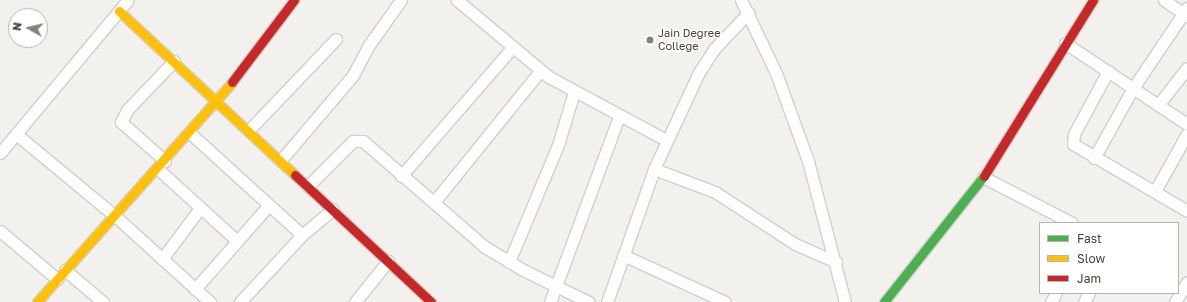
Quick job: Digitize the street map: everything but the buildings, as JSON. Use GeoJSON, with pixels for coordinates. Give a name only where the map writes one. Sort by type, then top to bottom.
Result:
{"type":"FeatureCollection","features":[{"type":"Feature","properties":{"kind":"street"},"geometry":{"type":"LineString","coordinates":[[0,153],[128,0]]}},
{"type":"Feature","properties":{"kind":"street"},"geometry":{"type":"LineString","coordinates":[[39,302],[57,279],[114,215],[190,133],[217,101],[294,0]]}},
{"type":"Feature","properties":{"kind":"street"},"geometry":{"type":"LineString","coordinates":[[281,160],[353,75],[369,45],[401,0]]}},
{"type":"Feature","properties":{"kind":"street"},"geometry":{"type":"LineString","coordinates":[[457,0],[540,71],[574,92],[666,140]]}},
{"type":"Feature","properties":{"kind":"street"},"geometry":{"type":"LineString","coordinates":[[740,0],[748,13],[776,73],[808,161],[836,262],[845,302]]}},
{"type":"Feature","properties":{"kind":"street"},"geometry":{"type":"LineString","coordinates":[[884,302],[983,177],[1093,0]]}},
{"type":"Feature","properties":{"kind":"street"},"geometry":{"type":"LineString","coordinates":[[1094,158],[1133,88],[1186,13],[1164,0]]}},
{"type":"Feature","properties":{"kind":"street"},"geometry":{"type":"LineString","coordinates":[[119,11],[249,130],[431,302]]}},
{"type":"Feature","properties":{"kind":"street"},"geometry":{"type":"LineString","coordinates":[[607,302],[654,169],[666,140],[705,62],[724,37],[748,13]]}},
{"type":"Feature","properties":{"kind":"street"},"geometry":{"type":"LineString","coordinates":[[249,130],[336,38]]}},
{"type":"Feature","properties":{"kind":"street"},"geometry":{"type":"LineString","coordinates":[[1065,43],[1187,124]]}},
{"type":"Feature","properties":{"kind":"street"},"geometry":{"type":"LineString","coordinates":[[401,176],[512,48]]}},
{"type":"Feature","properties":{"kind":"street"},"geometry":{"type":"LineString","coordinates":[[174,61],[127,110],[121,122],[200,208],[237,241]]}},
{"type":"Feature","properties":{"kind":"street"},"geometry":{"type":"LineString","coordinates":[[1158,105],[1187,68]]}},
{"type":"Feature","properties":{"kind":"street"},"geometry":{"type":"LineString","coordinates":[[434,202],[540,71]]}},
{"type":"Feature","properties":{"kind":"street"},"geometry":{"type":"LineString","coordinates":[[1108,71],[1072,139],[1076,147],[1187,210]]}},
{"type":"Feature","properties":{"kind":"street"},"geometry":{"type":"LineString","coordinates":[[508,262],[558,145],[574,92]]}},
{"type":"Feature","properties":{"kind":"street"},"geometry":{"type":"LineString","coordinates":[[550,302],[619,116]]}},
{"type":"Feature","properties":{"kind":"street"},"geometry":{"type":"LineString","coordinates":[[190,133],[302,235]]}},
{"type":"Feature","properties":{"kind":"street"},"geometry":{"type":"LineString","coordinates":[[16,134],[114,215],[210,302]]}},
{"type":"Feature","properties":{"kind":"street"},"geometry":{"type":"LineString","coordinates":[[1155,191],[1187,134]]}},
{"type":"Feature","properties":{"kind":"street"},"geometry":{"type":"LineString","coordinates":[[308,186],[347,146],[358,139],[368,145],[401,176],[434,202],[485,247],[508,262],[589,302]]}},
{"type":"Feature","properties":{"kind":"street"},"geometry":{"type":"LineString","coordinates":[[654,169],[715,192],[795,244],[836,262]]}},
{"type":"Feature","properties":{"kind":"street"},"geometry":{"type":"LineString","coordinates":[[983,177],[1070,222]]}},
{"type":"Feature","properties":{"kind":"street"},"geometry":{"type":"LineString","coordinates":[[195,289],[269,205]]}},
{"type":"Feature","properties":{"kind":"street"},"geometry":{"type":"LineString","coordinates":[[162,259],[200,208]]}},
{"type":"Feature","properties":{"kind":"street"},"geometry":{"type":"LineString","coordinates":[[240,302],[302,235],[333,209]]}},
{"type":"Feature","properties":{"kind":"street"},"geometry":{"type":"LineString","coordinates":[[0,231],[57,279]]}},
{"type":"Feature","properties":{"kind":"street"},"geometry":{"type":"LineString","coordinates":[[623,255],[725,302]]}},
{"type":"Feature","properties":{"kind":"street"},"geometry":{"type":"LineString","coordinates":[[355,302],[388,261]]}},
{"type":"Feature","properties":{"kind":"street"},"geometry":{"type":"LineString","coordinates":[[65,270],[102,302]]}},
{"type":"Feature","properties":{"kind":"street"},"geometry":{"type":"LineString","coordinates":[[1175,302],[1184,287]]}},
{"type":"Feature","properties":{"kind":"traffic: fast"},"geometry":{"type":"LineString","coordinates":[[884,302],[984,176]]}},
{"type":"Feature","properties":{"kind":"traffic: slow"},"geometry":{"type":"LineString","coordinates":[[119,11],[295,175]]}},
{"type":"Feature","properties":{"kind":"traffic: slow"},"geometry":{"type":"LineString","coordinates":[[37,302],[232,82]]}},
{"type":"Feature","properties":{"kind":"traffic: jam"},"geometry":{"type":"LineString","coordinates":[[232,82],[294,0]]}},
{"type":"Feature","properties":{"kind":"traffic: jam"},"geometry":{"type":"LineString","coordinates":[[984,176],[1093,0]]}},
{"type":"Feature","properties":{"kind":"traffic: jam"},"geometry":{"type":"LineString","coordinates":[[295,175],[431,302]]}},
{"type":"Feature","properties":{"kind":"place","name":"Jain Degree College"},"geometry":{"type":"Point","coordinates":[650,40]}}]}
